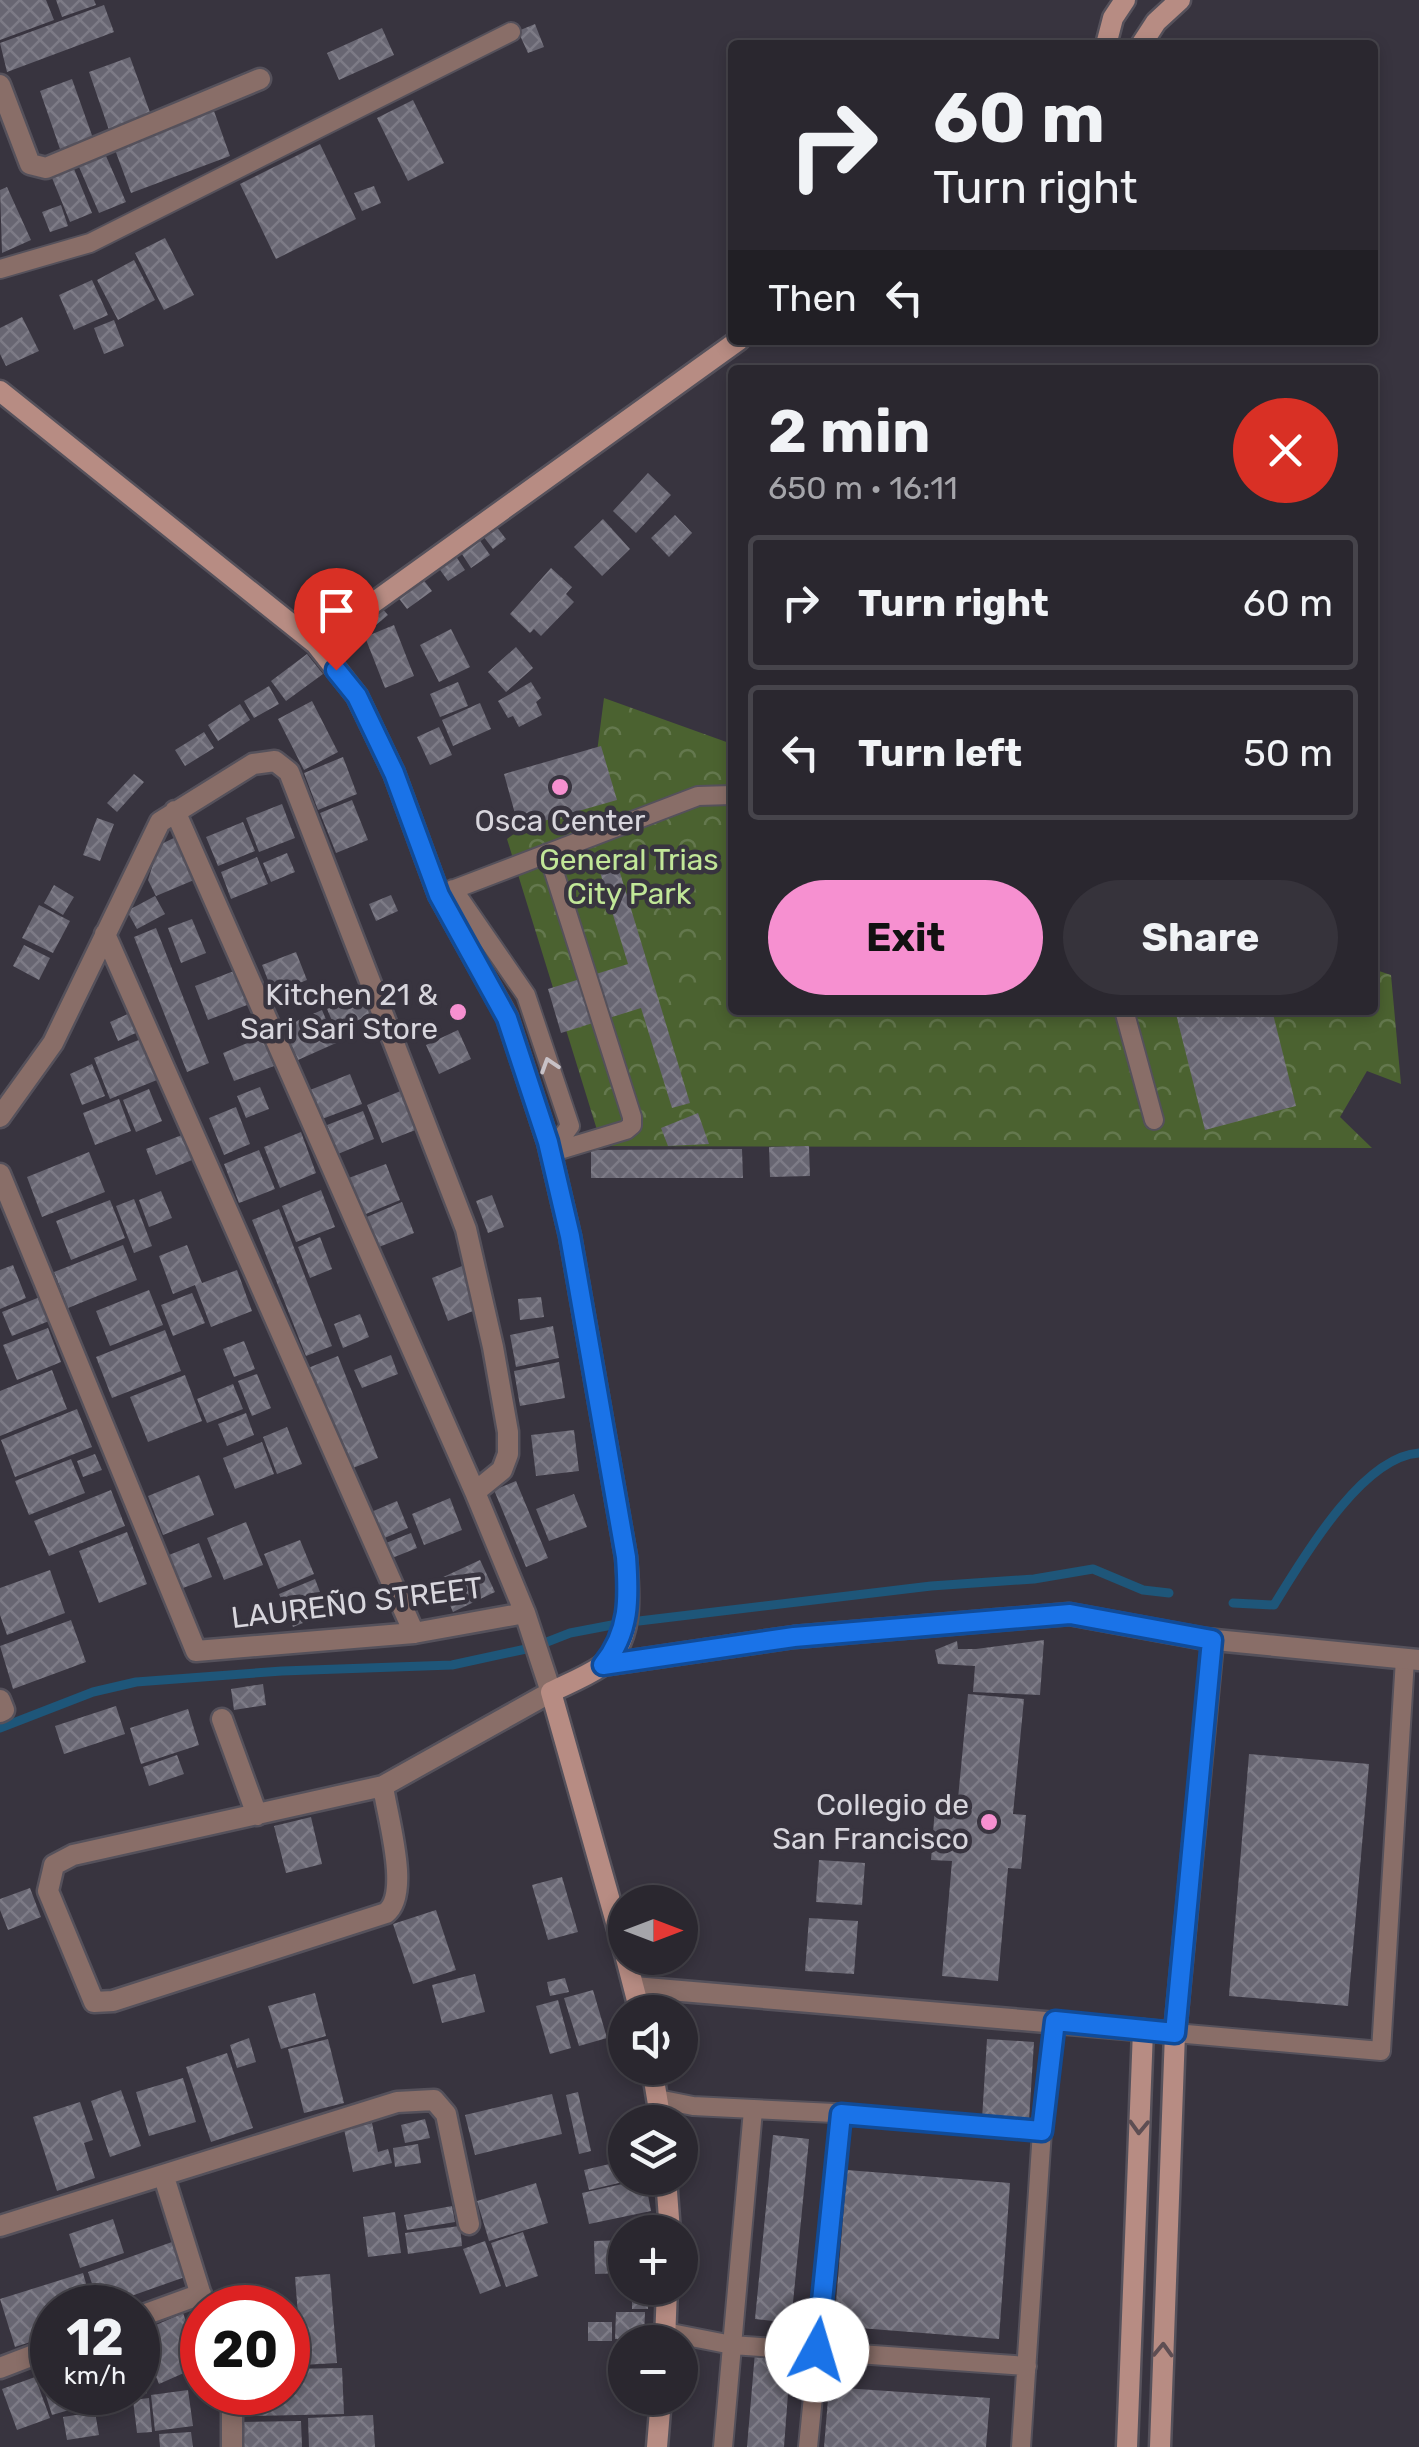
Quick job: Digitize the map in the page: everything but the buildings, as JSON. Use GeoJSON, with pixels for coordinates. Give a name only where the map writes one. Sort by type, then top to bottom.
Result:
{"type":"FeatureCollection","features":[{"type":"Feature","properties":{"kind":"street"},"geometry":{"type":"LineString","coordinates":[[1107,40],[1113,18],[1124,0]]}},
{"type":"Feature","properties":{"kind":"street"},"geometry":{"type":"LineString","coordinates":[[1145,40],[1156,22],[1180,0]]}},
{"type":"Feature","properties":{"kind":"street"},"geometry":{"type":"LineString","coordinates":[[0,85],[30,164],[46,168],[260,80]]}},
{"type":"Feature","properties":{"kind":"street"},"geometry":{"type":"LineString","coordinates":[[316,644],[732,345]]}},
{"type":"Feature","properties":{"kind":"street"},"geometry":{"type":"LineString","coordinates":[[0,391],[316,644],[357,696],[394,773],[507,1018],[550,1153],[570,1236],[626,1557],[629,1594],[626,1626],[617,1648],[603,1665]]}},
{"type":"Feature","properties":{"kind":"street"},"geometry":{"type":"LineString","coordinates":[[0,1118],[53,1043],[152,832],[175,811],[253,764],[275,761],[289,772],[466,1229],[494,1347],[508,1432],[508,1454],[502,1470],[475,1492]]}},
{"type":"Feature","properties":{"kind":"street"},"geometry":{"type":"LineString","coordinates":[[175,811],[525,1613],[608,1893]]}},
{"type":"Feature","properties":{"kind":"street"},"geometry":{"type":"LineString","coordinates":[[105,934],[414,1633]]}},
{"type":"Feature","properties":{"kind":"street","name":"LAUREÑO STREET"},"geometry":{"type":"LineString","coordinates":[[0,1174],[196,1651],[414,1633],[525,1613]]}},
{"type":"Feature","properties":{"kind":"street"},"geometry":{"type":"LineString","coordinates":[[382,1786],[399,1888],[395,1906],[386,1913],[113,2001],[94,2002],[48,1891],[54,1865],[73,1855],[382,1786],[603,1665],[794,1637],[1070,1614],[1212,1640],[1412,1659]]}},
{"type":"Feature","properties":{"kind":"street"},"geometry":{"type":"LineString","coordinates":[[1160,2447],[1175,2033],[1212,1640]]}},
{"type":"Feature","properties":{"kind":"street"},"geometry":{"type":"LineString","coordinates":[[0,1700],[4,1710],[0,1712]]}},
{"type":"Feature","properties":{"kind":"street"},"geometry":{"type":"LineString","coordinates":[[222,1718],[258,1815]]}},
{"type":"Feature","properties":{"kind":"street"},"geometry":{"type":"LineString","coordinates":[[631,1975],[636,1995]]}},
{"type":"Feature","properties":{"kind":"street"},"geometry":{"type":"LineString","coordinates":[[634,1987],[1175,2033]]}},
{"type":"Feature","properties":{"kind":"street"},"geometry":{"type":"LineString","coordinates":[[1127,2447],[1143,2030]]}},
{"type":"Feature","properties":{"kind":"street"},"geometry":{"type":"LineString","coordinates":[[655,2085],[659,2105]]}},
{"type":"Feature","properties":{"kind":"street"},"geometry":{"type":"LineString","coordinates":[[0,2226],[397,2102],[434,2100],[446,2114],[469,2224]]}},
{"type":"Feature","properties":{"kind":"street"},"geometry":{"type":"LineString","coordinates":[[164,2177],[198,2285]]}},
{"type":"Feature","properties":{"kind":"street"},"geometry":{"type":"LineString","coordinates":[[0,2368],[30,2356]]}},
{"type":"Feature","properties":{"kind":"street"},"geometry":{"type":"LineString","coordinates":[[232,2415],[232,2447]]}},
{"type":"Feature","properties":{"kind":"street"},"geometry":{"type":"LineString","coordinates":[[658,2447],[660,2415]]}},
{"type":"Feature","properties":{"kind":"lane"},"geometry":{"type":"LineString","coordinates":[[0,269],[90,243],[512,32]]}},
{"type":"Feature","properties":{"kind":"lane"},"geometry":{"type":"LineString","coordinates":[[446,892],[698,796],[728,795]]}},
{"type":"Feature","properties":{"kind":"lane"},"geometry":{"type":"LineString","coordinates":[[548,853],[632,1117],[626,1130],[550,1153]]}},
{"type":"Feature","properties":{"kind":"lane"},"geometry":{"type":"LineString","coordinates":[[1125,1015],[1154,1120]]}},
{"type":"Feature","properties":{"kind":"lane"},"geometry":{"type":"LineString","coordinates":[[1175,2033],[1382,2050],[1412,1659]]}},
{"type":"Feature","properties":{"kind":"lane"},"geometry":{"type":"LineString","coordinates":[[1021,2447],[1042,2131],[1055,2021]]}},
{"type":"Feature","properties":{"kind":"lane"},"geometry":{"type":"LineString","coordinates":[[658,2099],[693,2106],[1042,2131]]}},
{"type":"Feature","properties":{"kind":"lane"},"geometry":{"type":"LineString","coordinates":[[723,2447],[753,2110]]}},
{"type":"Feature","properties":{"kind":"lane"},"geometry":{"type":"LineString","coordinates":[[808,2447],[841,2114]]}},
{"type":"Feature","properties":{"kind":"lane"},"geometry":{"type":"LineString","coordinates":[[698,2340],[1027,2366]]}},
{"type":"Feature","properties":{"kind":"green space","name":"General Trias City Park"},"geometry":{"type":"Polygon","coordinates":[[[604,698],[728,743],[728,1015],[1378,1015],[1378,971],[1391,975],[1401,1084],[1367,1071],[1340,1117],[1372,1148],[602,1146],[507,839],[594,775],[604,698]]]}},
{"type":"Feature","properties":{"kind":"waterway"},"geometry":{"type":"LineString","coordinates":[[1233,1603],[1274,1605],[1317,1538],[1355,1491],[1397,1459],[1419,1453]]}},
{"type":"Feature","properties":{"kind":"waterway"},"geometry":{"type":"LineString","coordinates":[[639,1621],[931,1586],[1034,1579],[1093,1569],[1143,1590],[1169,1593]]}},
{"type":"Feature","properties":{"kind":"waterway"},"geometry":{"type":"LineString","coordinates":[[547,1642],[612,1625]]}},
{"type":"Feature","properties":{"kind":"waterway"},"geometry":{"type":"LineString","coordinates":[[0,1728],[93,1692],[136,1682],[282,1671],[452,1665],[526,1649]]}},
{"type":"Feature","properties":{"kind":"place","name":"Osca Center"},"geometry":{"type":"Point","coordinates":[560,787]}},
{"type":"Feature","properties":{"kind":"place","name":"Kitchen 21 & Sari Sari Store"},"geometry":{"type":"Point","coordinates":[458,1012]}},
{"type":"Feature","properties":{"kind":"place","name":"Collegio de San Francisco"},"geometry":{"type":"Point","coordinates":[989,1822]}},
{"type":"Feature","properties":{"kind":"route"},"geometry":{"type":"LineString","coordinates":[[336,670],[357,696],[394,773],[439,895],[507,1018],[548,1142],[570,1236],[626,1557],[626,1626],[617,1648],[603,1665],[794,1637],[1070,1614],[1212,1640],[1175,2033],[1055,2021],[1042,2131],[841,2114],[817,2350]]}}]}
